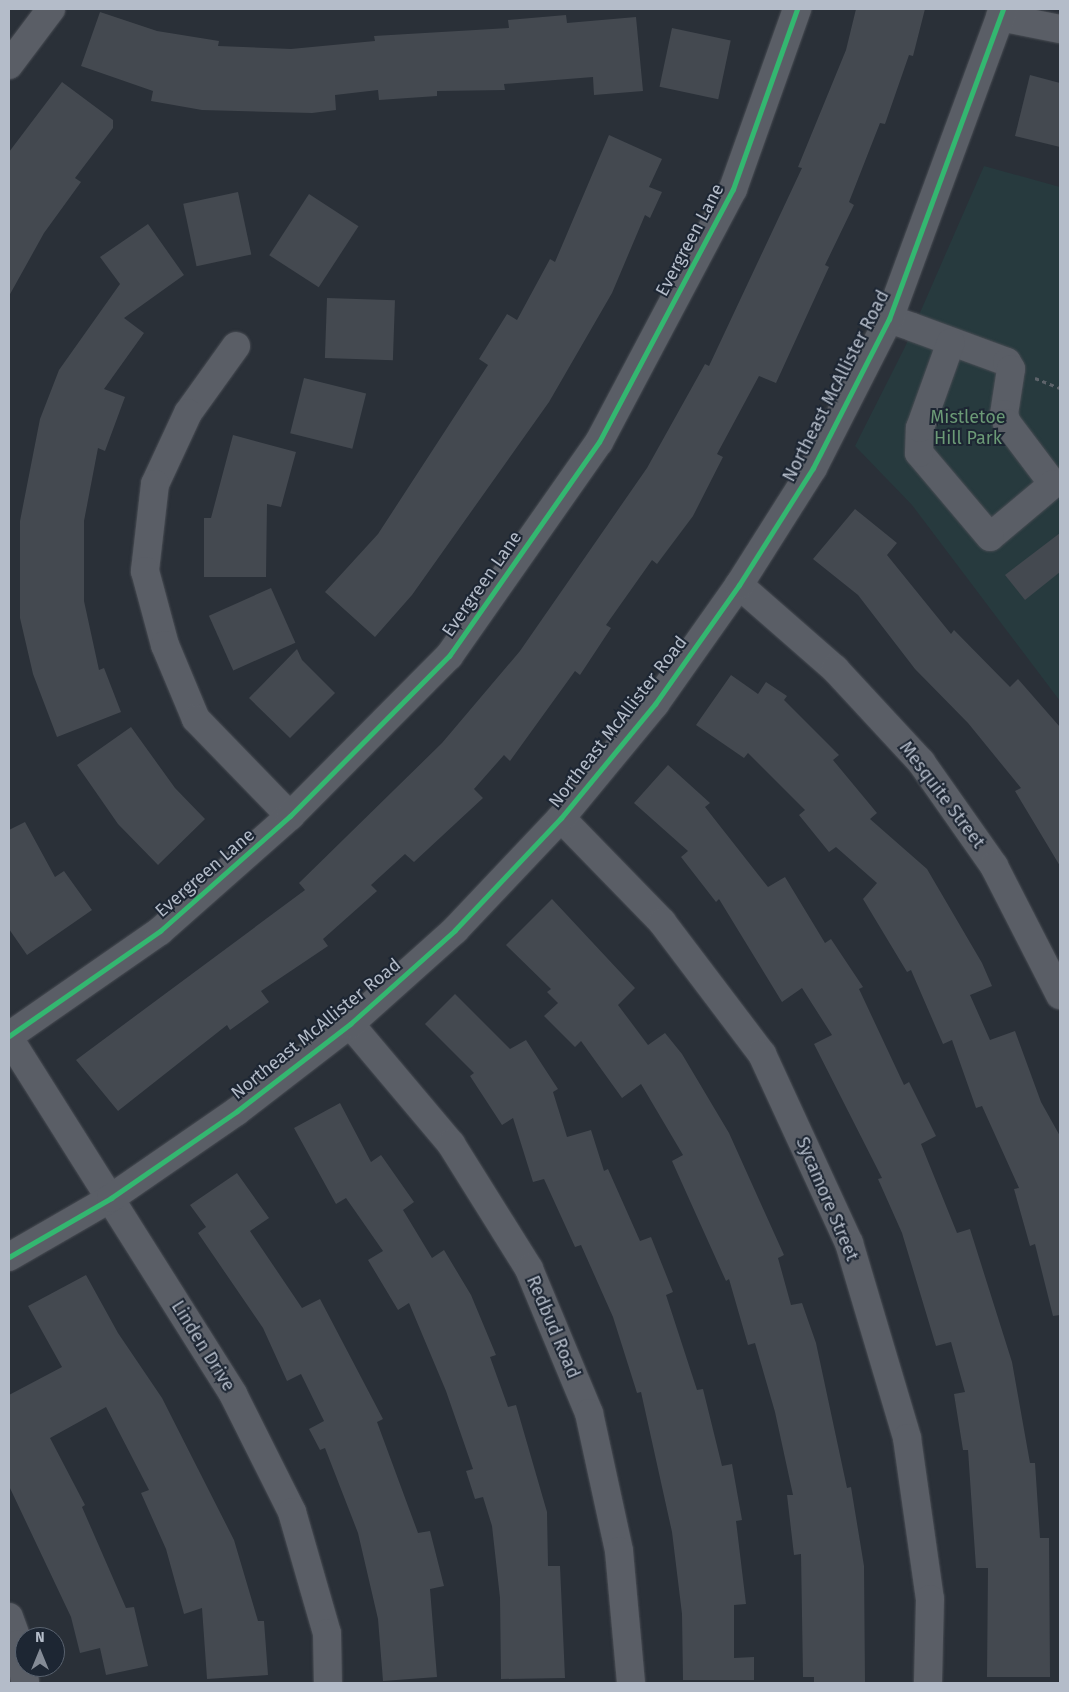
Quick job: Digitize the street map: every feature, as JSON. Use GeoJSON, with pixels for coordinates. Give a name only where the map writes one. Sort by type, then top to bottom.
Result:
{"type":"FeatureCollection","features":[{"type":"Feature","properties":{"kind":"street"},"geometry":{"type":"LineString","coordinates":[[9,65],[51,9]]}},
{"type":"Feature","properties":{"kind":"street","name":"Evergreen Lane"},"geometry":{"type":"LineString","coordinates":[[9,1037],[160,931],[290,816],[449,656],[599,442],[733,189],[798,9]]}},
{"type":"Feature","properties":{"kind":"street"},"geometry":{"type":"LineString","coordinates":[[1001,13],[1060,29]]}},
{"type":"Feature","properties":{"kind":"street","name":"Northeast McAllister Road"},"geometry":{"type":"LineString","coordinates":[[9,1257],[111,1198],[237,1111],[350,1024],[455,930],[561,818],[655,704],[739,585],[813,468],[889,319],[1001,13]]}},
{"type":"Feature","properties":{"kind":"street"},"geometry":{"type":"LineString","coordinates":[[889,319],[1007,362],[1011,369],[1004,414],[1007,424],[1053,484],[990,537],[919,453],[920,428],[951,342]]}},
{"type":"Feature","properties":{"kind":"street"},"geometry":{"type":"LineString","coordinates":[[236,346],[188,413],[155,484],[145,571],[165,645],[196,719],[290,816]]}},
{"type":"Feature","properties":{"kind":"street","name":"Mesquite Street"},"geometry":{"type":"LineString","coordinates":[[739,585],[835,669],[921,762],[994,866],[1058,984]]}},
{"type":"Feature","properties":{"kind":"street","name":"Sycamore Street"},"geometry":{"type":"LineString","coordinates":[[561,818],[662,922],[762,1054],[849,1243],[907,1438],[930,1599],[928,1683]]}},
{"type":"Feature","properties":{"kind":"street","name":"Redbud Road"},"geometry":{"type":"LineString","coordinates":[[350,1024],[451,1144],[529,1269],[589,1413],[619,1551],[631,1683]]}},
{"type":"Feature","properties":{"kind":"street","name":"Linden Drive"},"geometry":{"type":"LineString","coordinates":[[9,1037],[233,1394],[292,1512],[327,1633],[328,1683]]}},
{"type":"Feature","properties":{"kind":"street"},"geometry":{"type":"LineString","coordinates":[[9,1617],[19,1644],[25,1683]]}},
{"type":"Feature","properties":{"kind":"green space","name":"Mistletoe Hill Park"},"geometry":{"type":"Polygon","coordinates":[[[984,166],[1060,187],[1060,701],[912,505],[855,446],[905,347],[984,166]]]}},
{"type":"Feature","properties":{"kind":"building"},"geometry":{"type":"Polygon","coordinates":[[[856,9],[925,9],[913,56],[909,55],[885,124],[880,123],[849,202],[854,205],[825,265],[829,267],[776,383],[759,376],[717,454],[723,457],[693,516],[657,564],[652,560],[606,625],[611,628],[580,675],[575,671],[510,761],[504,755],[474,789],[483,798],[414,862],[405,854],[371,885],[377,891],[323,939],[328,946],[261,991],[269,1002],[230,1030],[227,1025],[118,1111],[76,1060],[305,890],[299,883],[442,743],[520,651],[647,468],[705,364],[709,366],[802,168],[798,167],[846,50],[856,9]]]}},
{"type":"Feature","properties":{"kind":"building"},"geometry":{"type":"Polygon","coordinates":[[[100,12],[157,31],[219,41],[218,46],[291,49],[375,41],[374,36],[509,28],[508,20],[566,15],[567,23],[636,17],[643,91],[594,95],[593,77],[504,84],[505,90],[437,91],[437,96],[379,100],[378,90],[335,95],[336,110],[312,113],[202,110],[151,101],[153,91],[81,66],[100,12]]]}},
{"type":"Feature","properties":{"kind":"building"},"geometry":{"type":"Polygon","coordinates":[[[672,28],[731,40],[718,99],[660,87],[672,28]]]}},
{"type":"Feature","properties":{"kind":"building"},"geometry":{"type":"Polygon","coordinates":[[[1030,75],[1060,83],[1060,147],[1015,136],[1030,75]]]}},
{"type":"Feature","properties":{"kind":"building"},"geometry":{"type":"Polygon","coordinates":[[[62,82],[113,120],[113,128],[75,178],[81,182],[44,233],[9,296],[9,152],[62,82]]]}},
{"type":"Feature","properties":{"kind":"building"},"geometry":{"type":"Polygon","coordinates":[[[609,135],[662,159],[649,187],[662,192],[650,218],[645,215],[612,293],[549,402],[412,595],[375,637],[325,592],[378,534],[488,365],[479,359],[507,314],[517,320],[550,259],[555,262],[609,135]]]}},
{"type":"Feature","properties":{"kind":"building"},"geometry":{"type":"Polygon","coordinates":[[[238,192],[251,255],[197,266],[183,204],[238,192]]]}},
{"type":"Feature","properties":{"kind":"building"},"geometry":{"type":"Polygon","coordinates":[[[309,194],[358,226],[319,287],[269,255],[309,194]]]}},
{"type":"Feature","properties":{"kind":"building"},"geometry":{"type":"Polygon","coordinates":[[[148,224],[184,275],[124,318],[144,333],[104,389],[125,397],[105,451],[98,448],[84,521],[84,601],[99,670],[104,668],[121,712],[57,737],[33,674],[20,618],[20,521],[40,419],[59,370],[120,284],[100,257],[148,224]]]}},
{"type":"Feature","properties":{"kind":"building"},"geometry":{"type":"Polygon","coordinates":[[[327,298],[395,300],[393,360],[325,358],[327,298]]]}},
{"type":"Feature","properties":{"kind":"building"},"geometry":{"type":"Polygon","coordinates":[[[304,378],[366,393],[352,449],[290,433],[304,378]]]}},
{"type":"Feature","properties":{"kind":"building"},"geometry":{"type":"Polygon","coordinates":[[[233,435],[296,452],[281,507],[267,504],[266,577],[204,577],[204,518],[211,518],[233,435]]]}},
{"type":"Feature","properties":{"kind":"building"},"geometry":{"type":"Polygon","coordinates":[[[855,509],[897,543],[887,555],[951,634],[954,630],[1010,687],[1018,679],[1060,727],[1060,866],[1015,791],[1021,788],[968,723],[915,669],[858,595],[813,559],[855,509]]]}},
{"type":"Feature","properties":{"kind":"building"},"geometry":{"type":"Polygon","coordinates":[[[1060,533],[1060,572],[1025,600],[1005,575],[1060,533]]]}},
{"type":"Feature","properties":{"kind":"building"},"geometry":{"type":"Polygon","coordinates":[[[271,588],[295,643],[233,670],[209,616],[271,588]]]}},
{"type":"Feature","properties":{"kind":"building"},"geometry":{"type":"Polygon","coordinates":[[[297,649],[302,660],[335,693],[290,738],[249,698],[297,649]]]}},
{"type":"Feature","properties":{"kind":"building"},"geometry":{"type":"Polygon","coordinates":[[[731,675],[758,694],[766,682],[787,696],[784,700],[839,755],[833,760],[877,813],[870,819],[927,869],[982,963],[992,986],[970,995],[990,1040],[1015,1031],[1041,1102],[1060,1136],[1060,1315],[1053,1316],[1035,1244],[1030,1246],[1014,1189],[1019,1188],[982,1106],[976,1108],[952,1040],[943,1044],[911,970],[907,972],[863,899],[877,883],[836,847],[829,852],[799,815],[805,810],[748,753],[744,758],[696,725],[731,675]]]}},
{"type":"Feature","properties":{"kind":"building"},"geometry":{"type":"Polygon","coordinates":[[[131,727],[175,788],[205,819],[158,865],[118,824],[77,765],[131,727]]]}},
{"type":"Feature","properties":{"kind":"building"},"geometry":{"type":"Polygon","coordinates":[[[668,765],[710,803],[705,807],[768,887],[785,877],[825,943],[831,939],[863,987],[859,989],[904,1085],[909,1082],[936,1136],[921,1144],[957,1233],[970,1229],[1012,1362],[1030,1463],[1035,1463],[1040,1538],[1049,1538],[1050,1677],[987,1677],[988,1568],[976,1568],[968,1450],[963,1450],[954,1394],[965,1392],[951,1342],[936,1346],[902,1233],[878,1179],[882,1178],[814,1044],[832,1035],[802,988],[782,1002],[719,899],[716,902],[681,857],[688,851],[634,803],[668,765]]]}},
{"type":"Feature","properties":{"kind":"building"},"geometry":{"type":"Polygon","coordinates":[[[25,822],[55,877],[64,871],[92,910],[27,955],[9,929],[9,830],[25,822]]]}},
{"type":"Feature","properties":{"kind":"building"},"geometry":{"type":"Polygon","coordinates":[[[552,899],[635,988],[618,1005],[648,1045],[665,1033],[682,1054],[729,1133],[784,1255],[778,1258],[791,1305],[802,1303],[816,1343],[847,1488],[851,1487],[864,1566],[865,1683],[814,1683],[814,1677],[803,1677],[801,1554],[794,1555],[787,1495],[793,1495],[775,1412],[755,1343],[748,1345],[729,1279],[726,1281],[672,1161],[683,1155],[641,1084],[622,1098],[581,1041],[575,1047],[544,1016],[558,1003],[547,992],[551,989],[506,945],[552,899]]]}},
{"type":"Feature","properties":{"kind":"building"},"geometry":{"type":"Polygon","coordinates":[[[455,994],[510,1049],[526,1040],[558,1089],[553,1092],[567,1137],[591,1130],[604,1171],[608,1169],[640,1241],[651,1237],[673,1292],[666,1295],[697,1390],[703,1389],[722,1466],[732,1464],[742,1520],[736,1521],[746,1604],[734,1605],[734,1658],[754,1657],[754,1680],[683,1680],[682,1614],[672,1532],[641,1392],[637,1393],[613,1317],[581,1245],[575,1247],[544,1179],[533,1182],[513,1118],[502,1125],[470,1076],[474,1073],[425,1024],[455,994]]]}},
{"type":"Feature","properties":{"kind":"building"},"geometry":{"type":"Polygon","coordinates":[[[340,1103],[371,1162],[381,1155],[414,1202],[403,1210],[432,1258],[444,1250],[471,1295],[496,1355],[490,1357],[508,1407],[516,1405],[547,1512],[548,1566],[560,1566],[565,1678],[501,1679],[500,1598],[492,1526],[483,1497],[475,1499],[466,1471],[473,1469],[446,1391],[409,1303],[398,1310],[368,1260],[383,1251],[346,1198],[336,1204],[294,1128],[340,1103]]]}},
{"type":"Feature","properties":{"kind":"building"},"geometry":{"type":"Polygon","coordinates":[[[237,1173],[269,1218],[250,1231],[302,1308],[320,1299],[383,1419],[377,1422],[418,1533],[430,1531],[444,1586],[430,1589],[437,1677],[383,1681],[378,1619],[358,1533],[325,1448],[320,1450],[309,1429],[324,1421],[301,1374],[287,1381],[263,1328],[198,1233],[206,1227],[190,1205],[237,1173]]]}},
{"type":"Feature","properties":{"kind":"building"},"geometry":{"type":"Polygon","coordinates":[[[86,1275],[118,1333],[162,1398],[234,1540],[258,1621],[264,1621],[268,1675],[207,1679],[202,1608],[184,1614],[166,1549],[141,1493],[149,1490],[106,1407],[50,1438],[85,1505],[82,1507],[126,1608],[134,1607],[148,1666],[106,1675],[100,1648],[80,1653],[71,1617],[9,1486],[9,1395],[62,1367],[28,1306],[86,1275]]]}},
{"type":"Feature","properties":{"kind":"cycle path"},"geometry":{"type":"LineString","coordinates":[[9,1036],[160,931],[290,816],[449,656],[599,442],[733,189],[797,9]]}},
{"type":"Feature","properties":{"kind":"cycle path"},"geometry":{"type":"LineString","coordinates":[[9,1257],[111,1198],[237,1111],[350,1024],[455,930],[561,818],[655,704],[739,585],[813,468],[889,319],[1003,9]]}}]}
